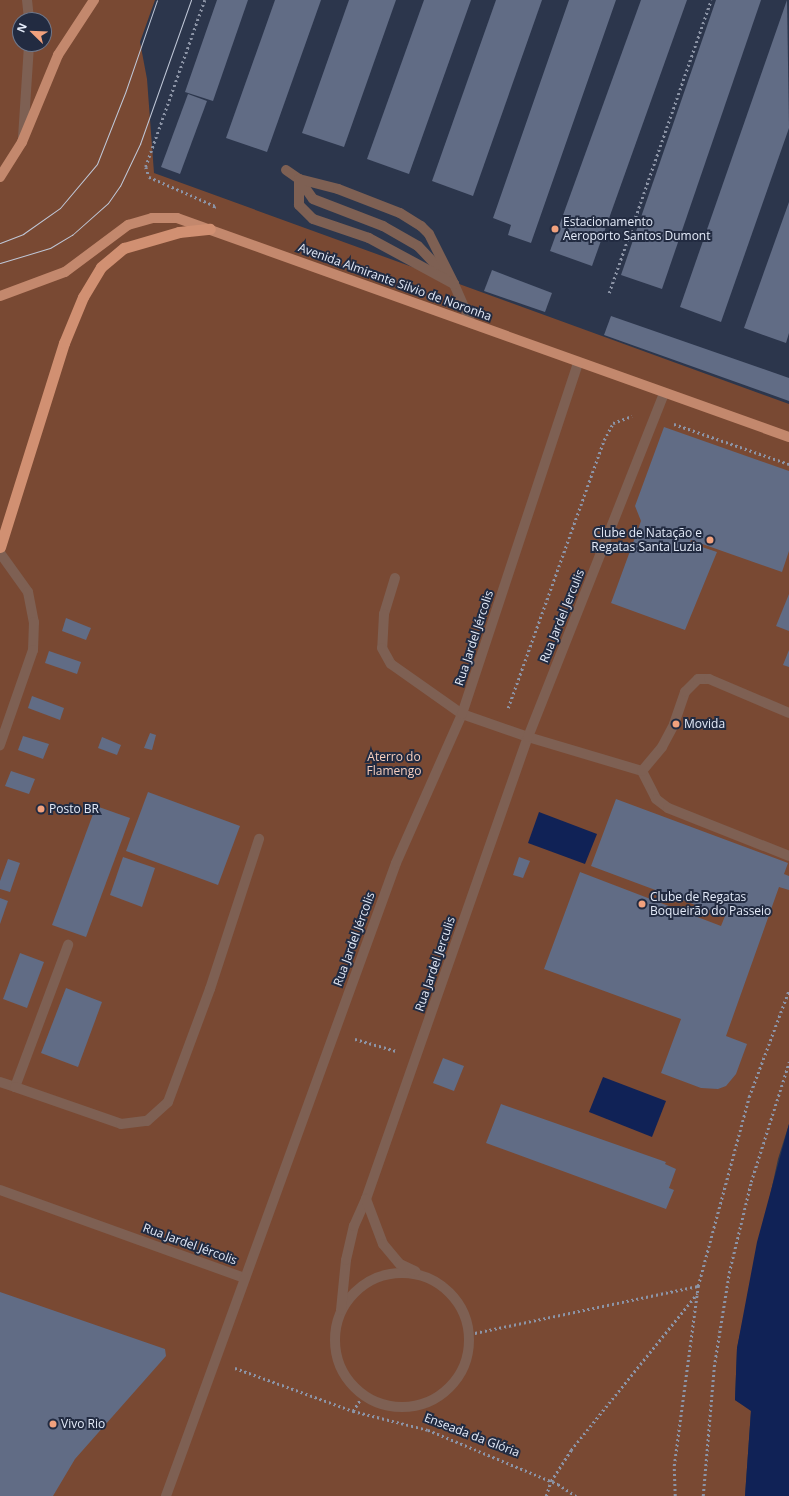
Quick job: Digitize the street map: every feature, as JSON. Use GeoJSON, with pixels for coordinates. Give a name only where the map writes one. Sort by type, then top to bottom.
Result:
{"type":"FeatureCollection","features":[{"type":"Feature","properties":{"kind":"highway"},"geometry":{"type":"LineString","coordinates":[[0,547],[64,344],[83,297],[101,267],[124,248],[179,232],[210,229]]}},
{"type":"Feature","properties":{"kind":"main road"},"geometry":{"type":"LineString","coordinates":[[0,177],[22,142],[58,55],[94,0]]}},
{"type":"Feature","properties":{"kind":"main road","name":"Avenida Almirante Silvio de Noronha"},"geometry":{"type":"LineString","coordinates":[[0,296],[65,272],[128,226],[139,221],[177,218],[471,323],[578,364],[789,437]]}},
{"type":"Feature","properties":{"kind":"street"},"geometry":{"type":"LineString","coordinates":[[27,0],[28,12]]}},
{"type":"Feature","properties":{"kind":"street"},"geometry":{"type":"LineString","coordinates":[[22,142],[28,52]]}},
{"type":"Feature","properties":{"kind":"street"},"geometry":{"type":"LineString","coordinates":[[286,170],[299,179],[313,199],[383,226],[418,246],[454,284]]}},
{"type":"Feature","properties":{"kind":"street"},"geometry":{"type":"LineString","coordinates":[[299,179],[299,205],[313,219],[369,238],[454,284]]}},
{"type":"Feature","properties":{"kind":"street"},"geometry":{"type":"LineString","coordinates":[[299,179],[321,183],[352,194],[400,213],[421,226],[429,234],[454,284],[471,323]]}},
{"type":"Feature","properties":{"kind":"street","name":"Rua Jardel Jércolis"},"geometry":{"type":"LineString","coordinates":[[0,1190],[245,1278],[396,863],[462,714],[578,364]]}},
{"type":"Feature","properties":{"kind":"street","name":"Rua Jardel Jerculis"},"geometry":{"type":"LineString","coordinates":[[341,1313],[346,1260],[354,1226],[366,1199],[528,737],[664,394]]}},
{"type":"Feature","properties":{"kind":"street"},"geometry":{"type":"LineString","coordinates":[[0,553],[28,592],[34,622],[33,650],[0,744]]}},
{"type":"Feature","properties":{"kind":"street"},"geometry":{"type":"LineString","coordinates":[[395,578],[384,614],[382,648],[391,664],[462,714],[528,737],[642,771],[656,799],[668,808],[789,856]]}},
{"type":"Feature","properties":{"kind":"street"},"geometry":{"type":"LineString","coordinates":[[642,771],[662,747],[674,724],[685,692],[698,679],[710,679],[789,713]]}},
{"type":"Feature","properties":{"kind":"street"},"geometry":{"type":"LineString","coordinates":[[0,1082],[121,1124],[147,1121],[168,1102],[210,989],[260,839]]}},
{"type":"Feature","properties":{"kind":"street"},"geometry":{"type":"LineString","coordinates":[[15,1087],[68,945]]}},
{"type":"Feature","properties":{"kind":"street"},"geometry":{"type":"LineString","coordinates":[[366,1199],[383,1244],[400,1264],[426,1276]]}},
{"type":"Feature","properties":{"kind":"street","name":"Enseada da Glória"},"geometry":{"type":"LineString","coordinates":[[406,1272],[426,1276],[442,1285],[456,1299],[465,1316],[470,1334],[467,1356],[458,1376],[444,1393],[424,1403],[403,1407],[382,1404],[363,1395],[350,1382],[340,1367],[336,1349],[336,1331],[341,1313],[352,1296],[367,1282],[386,1274],[406,1272]]}},
{"type":"Feature","properties":{"kind":"street"},"geometry":{"type":"LineString","coordinates":[[166,1496],[245,1278]]}},
{"type":"Feature","properties":{"kind":"path"},"geometry":{"type":"LineString","coordinates":[[205,0],[146,167],[149,177],[215,206],[210,229]]}},
{"type":"Feature","properties":{"kind":"path"},"geometry":{"type":"LineString","coordinates":[[609,293],[711,0]]}},
{"type":"Feature","properties":{"kind":"path"},"geometry":{"type":"LineString","coordinates":[[675,1496],[674,1466],[698,1286],[749,1097],[789,990]]}},
{"type":"Feature","properties":{"kind":"path"},"geometry":{"type":"LineString","coordinates":[[334,1033],[416,1056]]}},
{"type":"Feature","properties":{"kind":"path"},"geometry":{"type":"LineString","coordinates":[[703,1496],[714,1367],[729,1273],[751,1182],[789,1062]]}},
{"type":"Feature","properties":{"kind":"path"},"geometry":{"type":"LineString","coordinates":[[470,1334],[698,1286]]}},
{"type":"Feature","properties":{"kind":"path"},"geometry":{"type":"LineString","coordinates":[[546,1496],[551,1481],[571,1450],[697,1293]]}},
{"type":"Feature","properties":{"kind":"path","name":"Enseada da Glória"},"geometry":{"type":"LineString","coordinates":[[216,1361],[353,1411],[428,1430],[551,1481],[576,1496]]}},
{"type":"Feature","properties":{"kind":"path"},"geometry":{"type":"LineString","coordinates":[[353,1411],[363,1395]]}},
{"type":"Feature","properties":{"kind":"green space","name":"Aterro do Flamengo"},"geometry":{"type":"Polygon","coordinates":[[[0,0],[155,0],[140,42],[147,79],[154,173],[789,404],[789,1124],[778,1159],[737,1348],[735,1400],[751,1410],[745,1496],[0,1496],[0,0]]]}},
{"type":"Feature","properties":{"kind":"water"},"geometry":{"type":"Polygon","coordinates":[[[539,812],[597,834],[585,864],[528,843],[539,812]]]}},
{"type":"Feature","properties":{"kind":"water"},"geometry":{"type":"Polygon","coordinates":[[[603,1077],[666,1101],[652,1137],[589,1112],[603,1077]]]}},
{"type":"Feature","properties":{"kind":"water"},"geometry":{"type":"Polygon","coordinates":[[[789,1124],[789,1496],[745,1496],[751,1411],[735,1400],[737,1348],[757,1242],[789,1124]]]}},
{"type":"Feature","properties":{"kind":"building"},"geometry":{"type":"Polygon","coordinates":[[[217,0],[248,0],[213,101],[185,92],[217,0]]]}},
{"type":"Feature","properties":{"kind":"building"},"geometry":{"type":"Polygon","coordinates":[[[275,0],[321,0],[267,152],[226,138],[275,0]]]}},
{"type":"Feature","properties":{"kind":"building"},"geometry":{"type":"Polygon","coordinates":[[[349,0],[396,0],[344,147],[302,133],[349,0]]]}},
{"type":"Feature","properties":{"kind":"building"},"geometry":{"type":"Polygon","coordinates":[[[424,0],[471,0],[409,174],[367,159],[424,0]]]}},
{"type":"Feature","properties":{"kind":"building"},"geometry":{"type":"Polygon","coordinates":[[[496,0],[542,0],[473,196],[432,181],[496,0]]]}},
{"type":"Feature","properties":{"kind":"building"},"geometry":{"type":"Polygon","coordinates":[[[569,0],[616,0],[531,243],[508,235],[511,225],[493,218],[569,0]]]}},
{"type":"Feature","properties":{"kind":"building"},"geometry":{"type":"Polygon","coordinates":[[[641,0],[687,0],[592,266],[550,251],[641,0]]]}},
{"type":"Feature","properties":{"kind":"building"},"geometry":{"type":"Polygon","coordinates":[[[716,0],[761,0],[662,289],[621,275],[716,0]]]}},
{"type":"Feature","properties":{"kind":"building"},"geometry":{"type":"Polygon","coordinates":[[[787,0],[789,128],[721,322],[680,307],[787,0]]]}},
{"type":"Feature","properties":{"kind":"building"},"geometry":{"type":"Polygon","coordinates":[[[188,94],[207,101],[180,174],[161,167],[188,94]]]}},
{"type":"Feature","properties":{"kind":"building"},"geometry":{"type":"Polygon","coordinates":[[[789,202],[789,333],[786,343],[744,328],[789,202]]]}},
{"type":"Feature","properties":{"kind":"building"},"geometry":{"type":"Polygon","coordinates":[[[492,270],[552,293],[545,312],[484,291],[492,270]]]}},
{"type":"Feature","properties":{"kind":"building"},"geometry":{"type":"Polygon","coordinates":[[[611,316],[789,378],[789,401],[604,335],[611,316]]]}},
{"type":"Feature","properties":{"kind":"building","name":"Clube de Natação e Regatas Santa Luzia"},"geometry":{"type":"Polygon","coordinates":[[[664,427],[789,471],[789,551],[782,572],[691,540],[690,543],[717,552],[685,630],[611,603],[641,521],[635,506],[664,427]]]}},
{"type":"Feature","properties":{"kind":"building"},"geometry":{"type":"Polygon","coordinates":[[[789,594],[789,631],[776,626],[789,594]]]}},
{"type":"Feature","properties":{"kind":"building"},"geometry":{"type":"Polygon","coordinates":[[[66,618],[91,628],[86,640],[62,631],[66,618]]]}},
{"type":"Feature","properties":{"kind":"building"},"geometry":{"type":"Polygon","coordinates":[[[789,650],[789,667],[783,665],[789,650]]]}},
{"type":"Feature","properties":{"kind":"building"},"geometry":{"type":"Polygon","coordinates":[[[49,651],[81,662],[77,674],[45,663],[49,651]]]}},
{"type":"Feature","properties":{"kind":"building"},"geometry":{"type":"Polygon","coordinates":[[[32,696],[64,708],[60,720],[28,708],[32,696]]]}},
{"type":"Feature","properties":{"kind":"building"},"geometry":{"type":"Polygon","coordinates":[[[150,733],[156,735],[152,750],[144,748],[150,733]]]}},
{"type":"Feature","properties":{"kind":"building"},"geometry":{"type":"Polygon","coordinates":[[[23,736],[49,744],[43,759],[18,750],[23,736]]]}},
{"type":"Feature","properties":{"kind":"building"},"geometry":{"type":"Polygon","coordinates":[[[102,737],[121,745],[117,755],[98,748],[102,737]]]}},
{"type":"Feature","properties":{"kind":"building"},"geometry":{"type":"Polygon","coordinates":[[[11,771],[35,779],[29,794],[5,786],[11,771]]]}},
{"type":"Feature","properties":{"kind":"building"},"geometry":{"type":"Polygon","coordinates":[[[148,792],[240,826],[218,885],[126,851],[148,792]]]}},
{"type":"Feature","properties":{"kind":"building","name":"Clube de Regatas Boqueirão do Passeio"},"geometry":{"type":"Polygon","coordinates":[[[616,799],[788,863],[784,874],[789,876],[789,890],[779,887],[726,1036],[747,1044],[736,1074],[726,1086],[718,1089],[701,1088],[661,1073],[681,1019],[544,969],[580,872],[721,926],[725,916],[591,866],[616,799]]]}},
{"type":"Feature","properties":{"kind":"building"},"geometry":{"type":"Polygon","coordinates":[[[96,806],[130,818],[86,937],[52,925],[96,806]]]}},
{"type":"Feature","properties":{"kind":"building"},"geometry":{"type":"Polygon","coordinates":[[[123,857],[155,868],[142,907],[110,895],[123,857]]]}},
{"type":"Feature","properties":{"kind":"building"},"geometry":{"type":"Polygon","coordinates":[[[519,857],[530,861],[523,878],[513,875],[519,857]]]}},
{"type":"Feature","properties":{"kind":"building"},"geometry":{"type":"Polygon","coordinates":[[[8,859],[20,863],[10,892],[0,889],[0,881],[8,859]]]}},
{"type":"Feature","properties":{"kind":"building"},"geometry":{"type":"Polygon","coordinates":[[[0,898],[8,901],[0,924],[0,898]]]}},
{"type":"Feature","properties":{"kind":"building"},"geometry":{"type":"Polygon","coordinates":[[[20,953],[44,962],[27,1008],[3,999],[20,953]]]}},
{"type":"Feature","properties":{"kind":"building"},"geometry":{"type":"Polygon","coordinates":[[[66,988],[102,1002],[78,1067],[41,1053],[66,988]]]}},
{"type":"Feature","properties":{"kind":"building"},"geometry":{"type":"Polygon","coordinates":[[[443,1058],[464,1066],[454,1091],[433,1083],[443,1058]]]}},
{"type":"Feature","properties":{"kind":"building"},"geometry":{"type":"Polygon","coordinates":[[[501,1104],[666,1162],[665,1164],[676,1169],[669,1188],[674,1190],[666,1209],[486,1143],[501,1104]]]}},
{"type":"Feature","properties":{"kind":"building","name":"Vivo Rio"},"geometry":{"type":"Polygon","coordinates":[[[0,1292],[165,1349],[166,1356],[75,1459],[53,1496],[0,1496],[0,1292]]]}},
{"type":"Feature","properties":{"kind":"tram line"},"geometry":{"type":"LineString","coordinates":[[0,243],[23,234],[60,208],[97,164],[125,93],[157,0]]}},
{"type":"Feature","properties":{"kind":"tram line"},"geometry":{"type":"LineString","coordinates":[[0,263],[50,248],[72,235],[108,203],[120,186],[140,144],[191,0]]}},
{"type":"Feature","properties":{"kind":"place","name":"Estacionamento Aeroporto Santos Dumont"},"geometry":{"type":"Point","coordinates":[555,229]}},
{"type":"Feature","properties":{"kind":"place","name":"Clube de Natação e Regatas Santa Luzia"},"geometry":{"type":"Point","coordinates":[710,540]}},
{"type":"Feature","properties":{"kind":"place","name":"Movida"},"geometry":{"type":"Point","coordinates":[676,724]}},
{"type":"Feature","properties":{"kind":"place","name":"Posto BR"},"geometry":{"type":"Point","coordinates":[41,809]}},
{"type":"Feature","properties":{"kind":"place","name":"Clube de Regatas Boqueirão do Passeio"},"geometry":{"type":"Point","coordinates":[642,904]}},
{"type":"Feature","properties":{"kind":"place","name":"Vivo Rio"},"geometry":{"type":"Point","coordinates":[53,1424]}}]}
